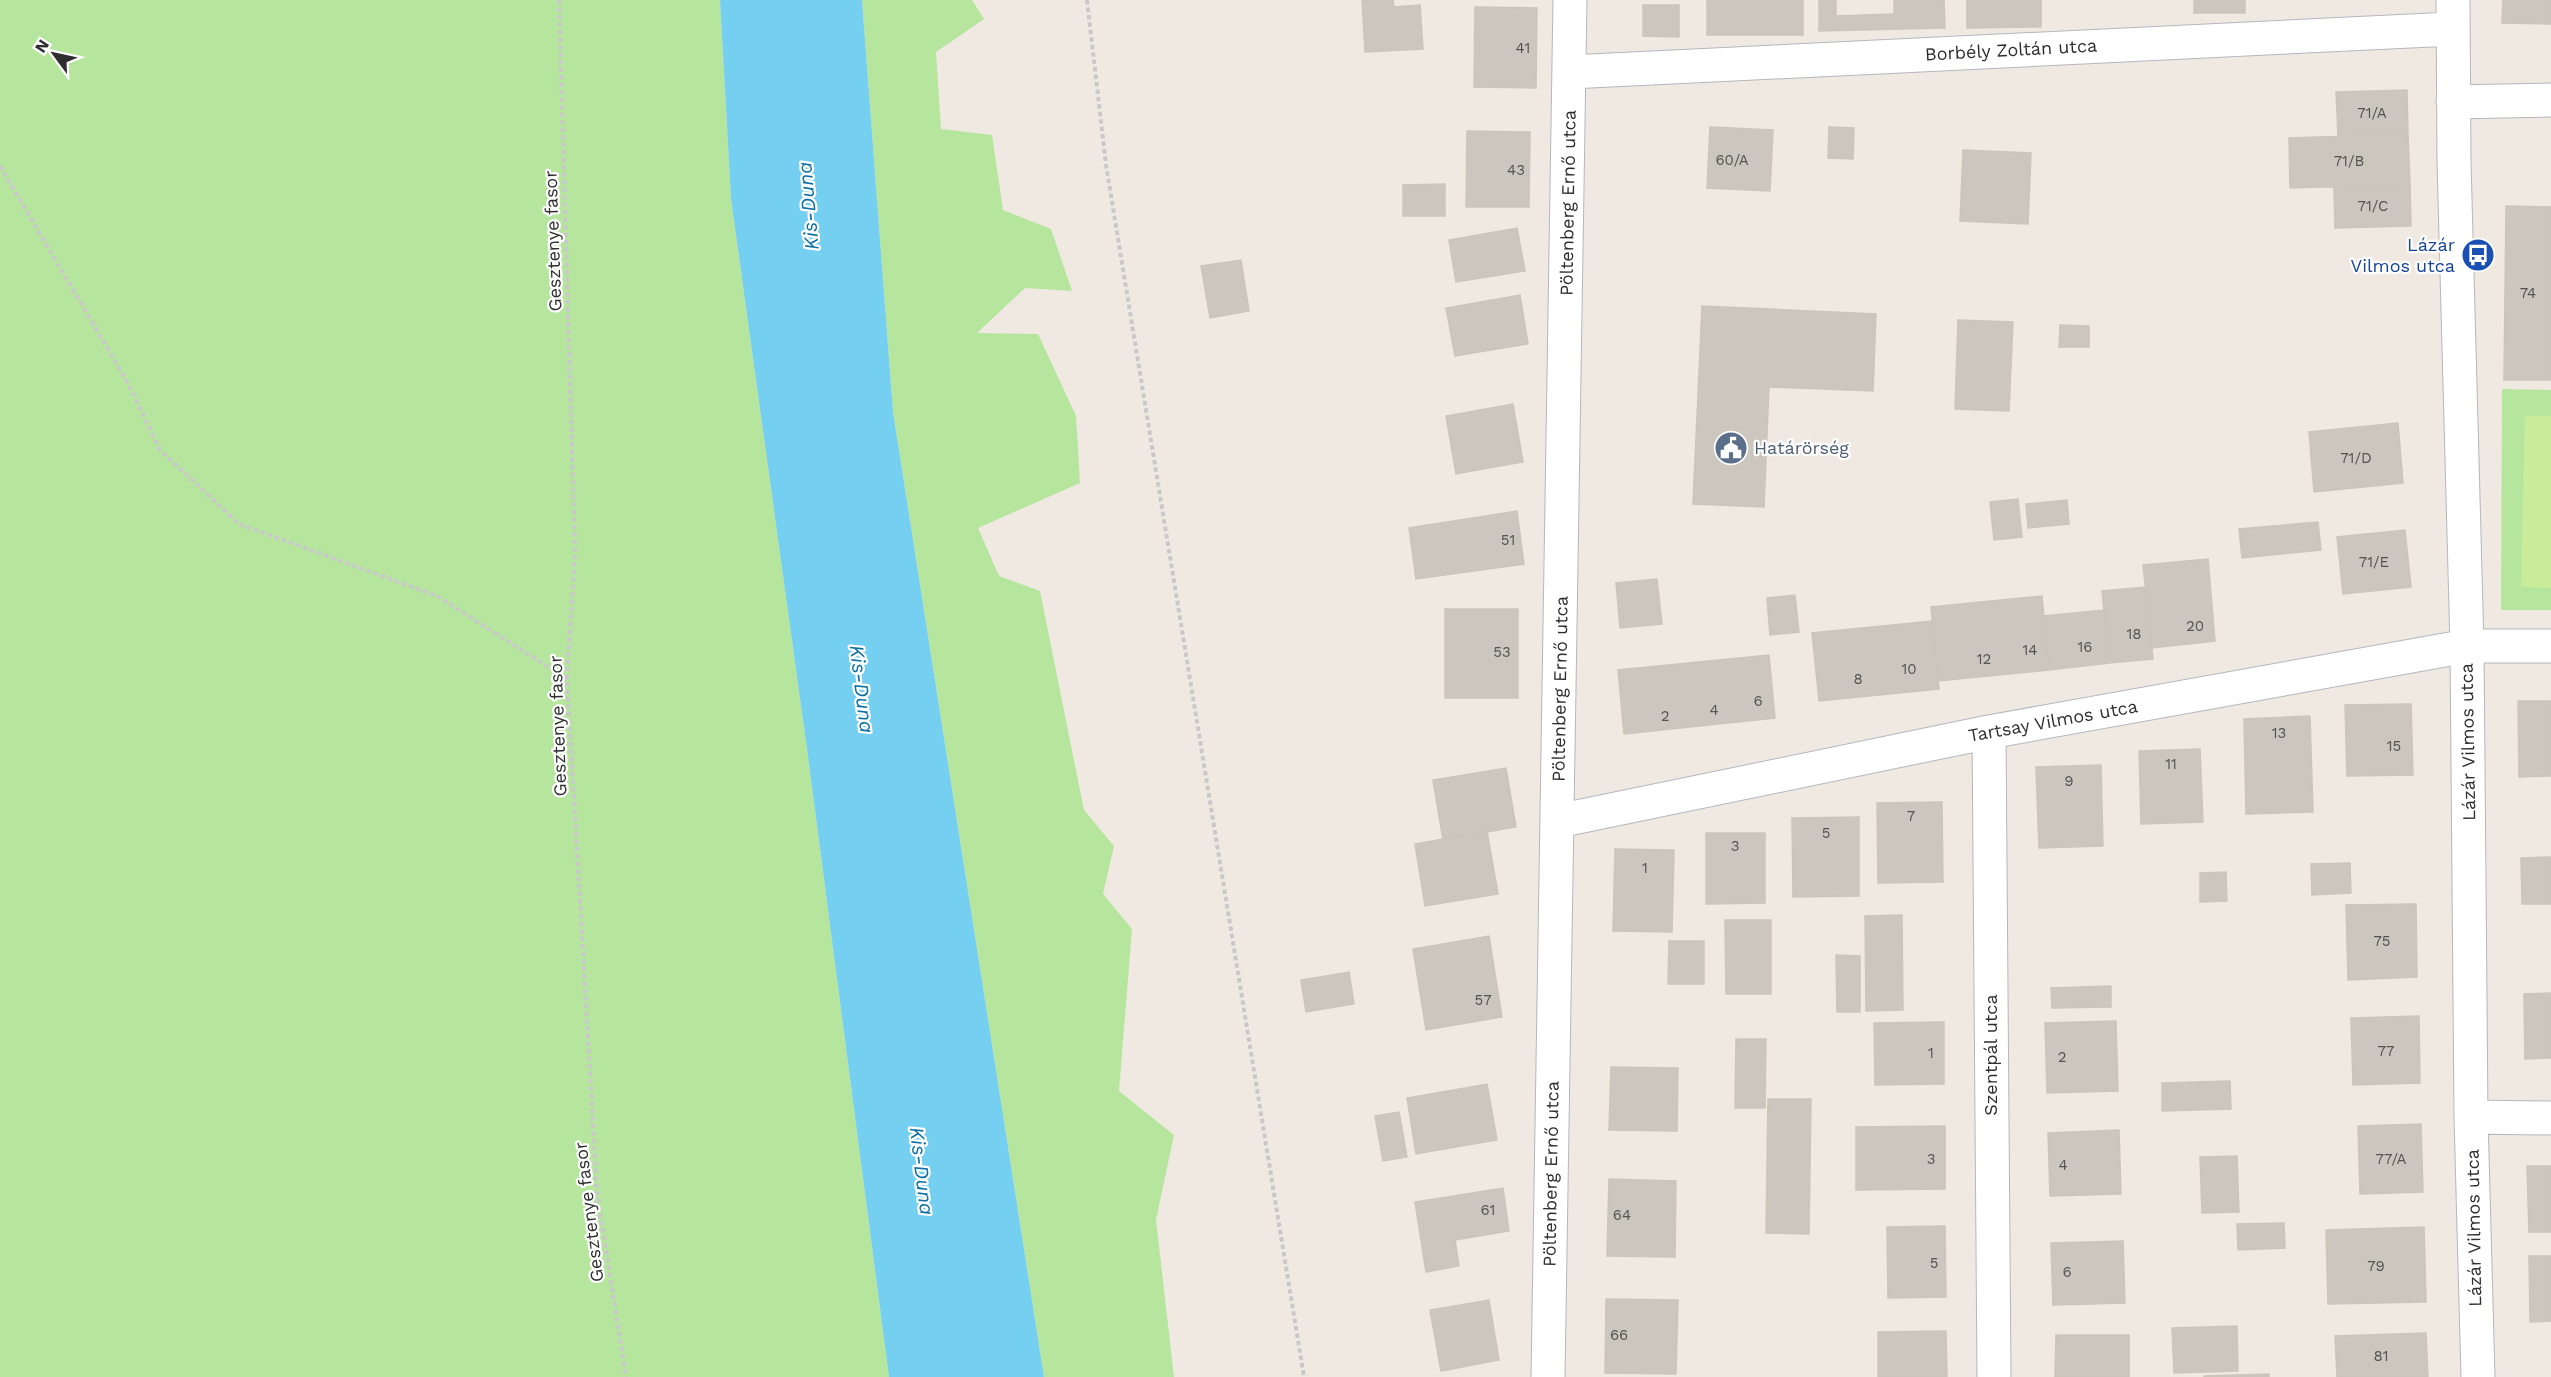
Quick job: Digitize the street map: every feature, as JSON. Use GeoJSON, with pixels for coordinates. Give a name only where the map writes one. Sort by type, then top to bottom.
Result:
{"type":"FeatureCollection","features":[{"type":"Feature","properties":{"kind":"street","name":"Pöltenberg Ernő utca"},"geometry":{"type":"LineString","coordinates":[[1548,1377],[1570,0]]}},
{"type":"Feature","properties":{"kind":"street","name":"Borbély Zoltán utca"},"geometry":{"type":"LineString","coordinates":[[1570,72],[2452,15]]}},
{"type":"Feature","properties":{"kind":"street","name":"Lázár Vilmos utca"},"geometry":{"type":"LineString","coordinates":[[2452,15],[2467,646],[2471,1117],[2478,1377]]}},
{"type":"Feature","properties":{"kind":"street"},"geometry":{"type":"LineString","coordinates":[[2453,102],[2551,100]]}},
{"type":"Feature","properties":{"kind":"street","name":"Tartsay Vilmos utca"},"geometry":{"type":"LineString","coordinates":[[1558,821],[1989,732],[2467,646],[2551,646]]}},
{"type":"Feature","properties":{"kind":"street","name":"Szentpál utca"},"geometry":{"type":"LineString","coordinates":[[1989,732],[1994,1377]]}},
{"type":"Feature","properties":{"kind":"street"},"geometry":{"type":"LineString","coordinates":[[2471,1117],[2551,1118]]}},
{"type":"Feature","properties":{"kind":"path","name":"Gesztenye fasor"},"geometry":{"type":"LineString","coordinates":[[559,0],[575,552],[567,679],[597,1192],[626,1377]]}},
{"type":"Feature","properties":{"kind":"path"},"geometry":{"type":"LineString","coordinates":[[1087,0],[1108,177],[1304,1377]]}},
{"type":"Feature","properties":{"kind":"path"},"geometry":{"type":"LineString","coordinates":[[0,166],[129,385],[160,450],[239,525],[436,597],[567,679]]}},
{"type":"Feature","properties":{"kind":"green space"},"geometry":{"type":"Polygon","coordinates":[[[0,0],[720,0],[731,199],[807,749],[889,1377],[0,1377],[0,0]]]}},
{"type":"Feature","properties":{"kind":"green space"},"geometry":{"type":"Polygon","coordinates":[[[862,0],[972,0],[984,19],[936,52],[941,129],[992,135],[1003,210],[1051,229],[1072,291],[1025,288],[977,333],[1038,334],[1076,416],[1080,483],[978,528],[999,576],[1040,591],[1084,810],[1114,846],[1103,894],[1132,929],[1119,1091],[1174,1135],[1156,1220],[1174,1377],[1044,1377],[893,412],[862,0]]]}},
{"type":"Feature","properties":{"kind":"green space"},"geometry":{"type":"Polygon","coordinates":[[[2502,389],[2551,390],[2551,610],[2501,610],[2502,389]]]}},
{"type":"Feature","properties":{"kind":"green space"},"geometry":{"type":"Polygon","coordinates":[[[2525,416],[2551,416],[2551,588],[2521,587],[2525,416]]]}},
{"type":"Feature","properties":{"kind":"water","name":"Kis-Duna"},"geometry":{"type":"Polygon","coordinates":[[[720,0],[862,0],[893,412],[1044,1377],[889,1377],[807,749],[731,199],[720,0]]]}},
{"type":"Feature","properties":{"kind":"building"},"geometry":{"type":"Polygon","coordinates":[[[1362,0],[1393,0],[1394,7],[1420,5],[1423,49],[1365,52],[1362,0]]]}},
{"type":"Feature","properties":{"kind":"building"},"geometry":{"type":"Polygon","coordinates":[[[1707,0],[1803,0],[1803,35],[1707,35],[1707,0]]]}},
{"type":"Feature","properties":{"kind":"building"},"geometry":{"type":"Polygon","coordinates":[[[1819,0],[1836,0],[1836,16],[1894,14],[1894,0],[1944,0],[1945,28],[1819,31],[1819,0]]]}},
{"type":"Feature","properties":{"kind":"building"},"geometry":{"type":"Polygon","coordinates":[[[1967,0],[2041,0],[2041,27],[1967,28],[1967,0]]]}},
{"type":"Feature","properties":{"kind":"building"},"geometry":{"type":"Polygon","coordinates":[[[2194,0],[2245,0],[2245,13],[2194,13],[2194,0]]]}},
{"type":"Feature","properties":{"kind":"building"},"geometry":{"type":"Polygon","coordinates":[[[2503,0],[2551,0],[2551,24],[2502,23],[2503,0]]]}},
{"type":"Feature","properties":{"kind":"building"},"geometry":{"type":"Polygon","coordinates":[[[1643,5],[1679,5],[1679,37],[1643,36],[1643,5]]]}},
{"type":"Feature","properties":{"kind":"building"},"geometry":{"type":"Polygon","coordinates":[[[1475,7],[1537,8],[1536,88],[1474,87],[1475,7]]]}},
{"type":"Feature","properties":{"kind":"building"},"geometry":{"type":"Polygon","coordinates":[[[2407,90],[2408,134],[2338,136],[2336,92],[2407,90]]]}},
{"type":"Feature","properties":{"kind":"building"},"geometry":{"type":"Polygon","coordinates":[[[1710,127],[1773,130],[1770,191],[1707,188],[1710,127]]]}},
{"type":"Feature","properties":{"kind":"building"},"geometry":{"type":"Polygon","coordinates":[[[1829,127],[1854,128],[1853,159],[1828,158],[1829,127]]]}},
{"type":"Feature","properties":{"kind":"building"},"geometry":{"type":"Polygon","coordinates":[[[1467,131],[1530,132],[1529,207],[1466,207],[1467,131]]]}},
{"type":"Feature","properties":{"kind":"building"},"geometry":{"type":"Polygon","coordinates":[[[2408,134],[2410,184],[2290,188],[2289,138],[2408,134]]]}},
{"type":"Feature","properties":{"kind":"building"},"geometry":{"type":"Polygon","coordinates":[[[1963,150],[2031,153],[2028,224],[1960,221],[1963,150]]]}},
{"type":"Feature","properties":{"kind":"building"},"geometry":{"type":"Polygon","coordinates":[[[1445,184],[1445,216],[1403,216],[1403,185],[1445,184]]]}},
{"type":"Feature","properties":{"kind":"building"},"geometry":{"type":"Polygon","coordinates":[[[2410,184],[2411,226],[2335,228],[2334,187],[2410,184]]]}},
{"type":"Feature","properties":{"kind":"building"},"geometry":{"type":"Polygon","coordinates":[[[2506,206],[2551,207],[2551,380],[2504,380],[2506,206]]]}},
{"type":"Feature","properties":{"kind":"building"},"geometry":{"type":"Polygon","coordinates":[[[1517,228],[1525,271],[1456,282],[1449,240],[1517,228]]]}},
{"type":"Feature","properties":{"kind":"building"},"geometry":{"type":"Polygon","coordinates":[[[1241,260],[1249,311],[1210,318],[1201,266],[1241,260]]]}},
{"type":"Feature","properties":{"kind":"building"},"geometry":{"type":"Polygon","coordinates":[[[1520,295],[1528,344],[1455,356],[1446,308],[1520,295]]]}},
{"type":"Feature","properties":{"kind":"building","name":"Határörség"},"geometry":{"type":"Polygon","coordinates":[[[1702,306],[1876,314],[1873,391],[1769,387],[1764,507],[1693,504],[1702,306]]]}},
{"type":"Feature","properties":{"kind":"building"},"geometry":{"type":"Polygon","coordinates":[[[1958,320],[2013,322],[2009,411],[1955,409],[1958,320]]]}},
{"type":"Feature","properties":{"kind":"building"},"geometry":{"type":"Polygon","coordinates":[[[2060,325],[2089,326],[2089,347],[2059,347],[2060,325]]]}},
{"type":"Feature","properties":{"kind":"building"},"geometry":{"type":"Polygon","coordinates":[[[1513,404],[1523,462],[1456,474],[1446,416],[1513,404]]]}},
{"type":"Feature","properties":{"kind":"building"},"geometry":{"type":"Polygon","coordinates":[[[2398,423],[2403,483],[2314,492],[2309,432],[2398,423]]]}},
{"type":"Feature","properties":{"kind":"building"},"geometry":{"type":"Polygon","coordinates":[[[2018,499],[2022,537],[1994,540],[1990,502],[2018,499]]]}},
{"type":"Feature","properties":{"kind":"building"},"geometry":{"type":"Polygon","coordinates":[[[2067,500],[2069,524],[2028,528],[2026,504],[2067,500]]]}},
{"type":"Feature","properties":{"kind":"building"},"geometry":{"type":"Polygon","coordinates":[[[1517,511],[1524,564],[1416,579],[1409,528],[1517,511]]]}},
{"type":"Feature","properties":{"kind":"building"},"geometry":{"type":"Polygon","coordinates":[[[2318,522],[2321,550],[2242,558],[2239,529],[2318,522]]]}},
{"type":"Feature","properties":{"kind":"building"},"geometry":{"type":"Polygon","coordinates":[[[2405,530],[2411,587],[2343,594],[2337,537],[2405,530]]]}},
{"type":"Feature","properties":{"kind":"building"},"geometry":{"type":"Polygon","coordinates":[[[2208,559],[2215,641],[2152,648],[2143,565],[2208,559]]]}},
{"type":"Feature","properties":{"kind":"building"},"geometry":{"type":"Polygon","coordinates":[[[1657,579],[1662,624],[1620,628],[1616,583],[1657,579]]]}},
{"type":"Feature","properties":{"kind":"building"},"geometry":{"type":"Polygon","coordinates":[[[2146,587],[2153,659],[2109,663],[2102,591],[2146,587]]]}},
{"type":"Feature","properties":{"kind":"building"},"geometry":{"type":"Polygon","coordinates":[[[1795,595],[1799,632],[1770,635],[1767,598],[1795,595]]]}},
{"type":"Feature","properties":{"kind":"building"},"geometry":{"type":"Polygon","coordinates":[[[2042,596],[2049,670],[1938,681],[1931,607],[2042,596]]]}},
{"type":"Feature","properties":{"kind":"building"},"geometry":{"type":"Polygon","coordinates":[[[1445,609],[1518,609],[1518,698],[1445,698],[1445,609]]]}},
{"type":"Feature","properties":{"kind":"building"},"geometry":{"type":"Polygon","coordinates":[[[2104,610],[2109,663],[2049,670],[2044,616],[2104,610]]]}},
{"type":"Feature","properties":{"kind":"building"},"geometry":{"type":"Polygon","coordinates":[[[1932,621],[1939,689],[1819,701],[1812,633],[1932,621]]]}},
{"type":"Feature","properties":{"kind":"building"},"geometry":{"type":"Polygon","coordinates":[[[1769,655],[1775,718],[1624,734],[1618,670],[1769,655]]]}},
{"type":"Feature","properties":{"kind":"building"},"geometry":{"type":"Polygon","coordinates":[[[2518,701],[2551,701],[2551,776],[2519,777],[2518,701]]]}},
{"type":"Feature","properties":{"kind":"building"},"geometry":{"type":"Polygon","coordinates":[[[2411,704],[2413,775],[2347,776],[2345,705],[2411,704]]]}},
{"type":"Feature","properties":{"kind":"building"},"geometry":{"type":"Polygon","coordinates":[[[2310,716],[2313,812],[2246,814],[2244,719],[2310,716]]]}},
{"type":"Feature","properties":{"kind":"building"},"geometry":{"type":"Polygon","coordinates":[[[2200,749],[2203,822],[2141,824],[2139,751],[2200,749]]]}},
{"type":"Feature","properties":{"kind":"building"},"geometry":{"type":"Polygon","coordinates":[[[2101,765],[2103,846],[2039,848],[2036,767],[2101,765]]]}},
{"type":"Feature","properties":{"kind":"building"},"geometry":{"type":"Polygon","coordinates":[[[1506,768],[1516,827],[1443,840],[1433,780],[1506,768]]]}},
{"type":"Feature","properties":{"kind":"building"},"geometry":{"type":"Polygon","coordinates":[[[1942,802],[1943,882],[1878,883],[1877,803],[1942,802]]]}},
{"type":"Feature","properties":{"kind":"building"},"geometry":{"type":"Polygon","coordinates":[[[1859,817],[1859,896],[1793,897],[1792,818],[1859,817]]]}},
{"type":"Feature","properties":{"kind":"building"},"geometry":{"type":"Polygon","coordinates":[[[1487,831],[1498,894],[1425,906],[1415,844],[1487,831]]]}},
{"type":"Feature","properties":{"kind":"building"},"geometry":{"type":"Polygon","coordinates":[[[1706,833],[1765,833],[1765,903],[1706,904],[1706,833]]]}},
{"type":"Feature","properties":{"kind":"building"},"geometry":{"type":"Polygon","coordinates":[[[1615,849],[1674,850],[1672,932],[1613,931],[1615,849]]]}},
{"type":"Feature","properties":{"kind":"building"},"geometry":{"type":"Polygon","coordinates":[[[2551,857],[2551,904],[2522,904],[2521,858],[2551,857]]]}},
{"type":"Feature","properties":{"kind":"building"},"geometry":{"type":"Polygon","coordinates":[[[2350,863],[2351,893],[2312,895],[2311,864],[2350,863]]]}},
{"type":"Feature","properties":{"kind":"building"},"geometry":{"type":"Polygon","coordinates":[[[2226,872],[2227,901],[2200,902],[2200,873],[2226,872]]]}},
{"type":"Feature","properties":{"kind":"building"},"geometry":{"type":"Polygon","coordinates":[[[2416,904],[2417,977],[2348,980],[2346,905],[2416,904]]]}},
{"type":"Feature","properties":{"kind":"building"},"geometry":{"type":"Polygon","coordinates":[[[1902,915],[1903,1010],[1866,1011],[1865,916],[1902,915]]]}},
{"type":"Feature","properties":{"kind":"building"},"geometry":{"type":"Polygon","coordinates":[[[1725,920],[1771,920],[1771,994],[1726,994],[1725,920]]]}},
{"type":"Feature","properties":{"kind":"building"},"geometry":{"type":"Polygon","coordinates":[[[1489,936],[1502,1017],[1426,1030],[1413,949],[1489,936]]]}},
{"type":"Feature","properties":{"kind":"building"},"geometry":{"type":"Polygon","coordinates":[[[1669,941],[1704,941],[1704,984],[1668,984],[1669,941]]]}},
{"type":"Feature","properties":{"kind":"building"},"geometry":{"type":"Polygon","coordinates":[[[1836,955],[1860,956],[1860,1012],[1837,1012],[1836,955]]]}},
{"type":"Feature","properties":{"kind":"building"},"geometry":{"type":"Polygon","coordinates":[[[1349,972],[1354,1004],[1306,1012],[1301,980],[1349,972]]]}},
{"type":"Feature","properties":{"kind":"building"},"geometry":{"type":"Polygon","coordinates":[[[2111,986],[2111,1007],[2052,1008],[2051,988],[2111,986]]]}},
{"type":"Feature","properties":{"kind":"building"},"geometry":{"type":"Polygon","coordinates":[[[2551,993],[2551,1058],[2525,1059],[2524,994],[2551,993]]]}},
{"type":"Feature","properties":{"kind":"building"},"geometry":{"type":"Polygon","coordinates":[[[2419,1016],[2420,1083],[2353,1085],[2351,1018],[2419,1016]]]}},
{"type":"Feature","properties":{"kind":"building"},"geometry":{"type":"Polygon","coordinates":[[[2116,1021],[2118,1091],[2047,1093],[2045,1023],[2116,1021]]]}},
{"type":"Feature","properties":{"kind":"building"},"geometry":{"type":"Polygon","coordinates":[[[1944,1022],[1944,1084],[1875,1085],[1874,1023],[1944,1022]]]}},
{"type":"Feature","properties":{"kind":"building"},"geometry":{"type":"Polygon","coordinates":[[[1736,1039],[1766,1039],[1765,1108],[1735,1108],[1736,1039]]]}},
{"type":"Feature","properties":{"kind":"building"},"geometry":{"type":"Polygon","coordinates":[[[1611,1067],[1678,1068],[1677,1131],[1609,1130],[1611,1067]]]}},
{"type":"Feature","properties":{"kind":"building"},"geometry":{"type":"Polygon","coordinates":[[[2230,1081],[2231,1109],[2162,1111],[2162,1083],[2230,1081]]]}},
{"type":"Feature","properties":{"kind":"building"},"geometry":{"type":"Polygon","coordinates":[[[1487,1084],[1497,1140],[1416,1154],[1407,1098],[1487,1084]]]}},
{"type":"Feature","properties":{"kind":"building"},"geometry":{"type":"Polygon","coordinates":[[[1768,1099],[1811,1099],[1809,1234],[1766,1233],[1768,1099]]]}},
{"type":"Feature","properties":{"kind":"building"},"geometry":{"type":"Polygon","coordinates":[[[1399,1112],[1407,1157],[1383,1161],[1375,1116],[1399,1112]]]}},
{"type":"Feature","properties":{"kind":"building"},"geometry":{"type":"Polygon","coordinates":[[[2421,1124],[2423,1192],[2360,1194],[2358,1126],[2421,1124]]]}},
{"type":"Feature","properties":{"kind":"building"},"geometry":{"type":"Polygon","coordinates":[[[1945,1126],[1945,1189],[1856,1190],[1856,1127],[1945,1126]]]}},
{"type":"Feature","properties":{"kind":"building"},"geometry":{"type":"Polygon","coordinates":[[[2119,1130],[2121,1194],[2050,1196],[2048,1133],[2119,1130]]]}},
{"type":"Feature","properties":{"kind":"building"},"geometry":{"type":"Polygon","coordinates":[[[2237,1156],[2239,1212],[2202,1213],[2200,1157],[2237,1156]]]}},
{"type":"Feature","properties":{"kind":"building"},"geometry":{"type":"Polygon","coordinates":[[[2527,1166],[2551,1166],[2551,1232],[2529,1232],[2527,1166]]]}},
{"type":"Feature","properties":{"kind":"building"},"geometry":{"type":"Polygon","coordinates":[[[1609,1179],[1676,1181],[1675,1257],[1607,1256],[1609,1179]]]}},
{"type":"Feature","properties":{"kind":"building"},"geometry":{"type":"Polygon","coordinates":[[[1503,1188],[1509,1231],[1455,1240],[1459,1266],[1426,1272],[1415,1202],[1503,1188]]]}},
{"type":"Feature","properties":{"kind":"building"},"geometry":{"type":"Polygon","coordinates":[[[2284,1223],[2285,1248],[2238,1250],[2237,1224],[2284,1223]]]}},
{"type":"Feature","properties":{"kind":"building"},"geometry":{"type":"Polygon","coordinates":[[[1945,1226],[1946,1297],[1888,1298],[1887,1227],[1945,1226]]]}},
{"type":"Feature","properties":{"kind":"building"},"geometry":{"type":"Polygon","coordinates":[[[2424,1227],[2426,1302],[2328,1304],[2326,1230],[2424,1227]]]}},
{"type":"Feature","properties":{"kind":"building"},"geometry":{"type":"Polygon","coordinates":[[[2123,1241],[2125,1303],[2053,1305],[2051,1243],[2123,1241]]]}},
{"type":"Feature","properties":{"kind":"building"},"geometry":{"type":"Polygon","coordinates":[[[2529,1256],[2551,1256],[2551,1321],[2530,1322],[2529,1256]]]}},
{"type":"Feature","properties":{"kind":"building"},"geometry":{"type":"Polygon","coordinates":[[[1606,1299],[1678,1300],[1676,1374],[1605,1373],[1606,1299]]]}},
{"type":"Feature","properties":{"kind":"building"},"geometry":{"type":"Polygon","coordinates":[[[1489,1300],[1499,1360],[1441,1371],[1430,1310],[1489,1300]]]}},
{"type":"Feature","properties":{"kind":"building"},"geometry":{"type":"Polygon","coordinates":[[[2237,1326],[2238,1371],[2174,1373],[2172,1328],[2237,1326]]]}},
{"type":"Feature","properties":{"kind":"building"},"geometry":{"type":"Polygon","coordinates":[[[1946,1331],[1947,1377],[1878,1377],[1878,1332],[1946,1331]]]}},
{"type":"Feature","properties":{"kind":"building"},"geometry":{"type":"Polygon","coordinates":[[[2426,1333],[2428,1377],[2337,1377],[2335,1336],[2426,1333]]]}},
{"type":"Feature","properties":{"kind":"building"},"geometry":{"type":"Polygon","coordinates":[[[2056,1335],[2129,1335],[2129,1377],[2055,1377],[2056,1335]]]}},
{"type":"Feature","properties":{"kind":"building"},"geometry":{"type":"Polygon","coordinates":[[[2269,1374],[2269,1377],[2204,1377],[2204,1376],[2269,1374]]]}},
{"type":"Feature","properties":{"kind":"place","name":"Lázár Vilmos utca"},"geometry":{"type":"Point","coordinates":[2478,255]}},
{"type":"Feature","properties":{"kind":"place","name":"Határörség"},"geometry":{"type":"Point","coordinates":[1731,448]}}]}
